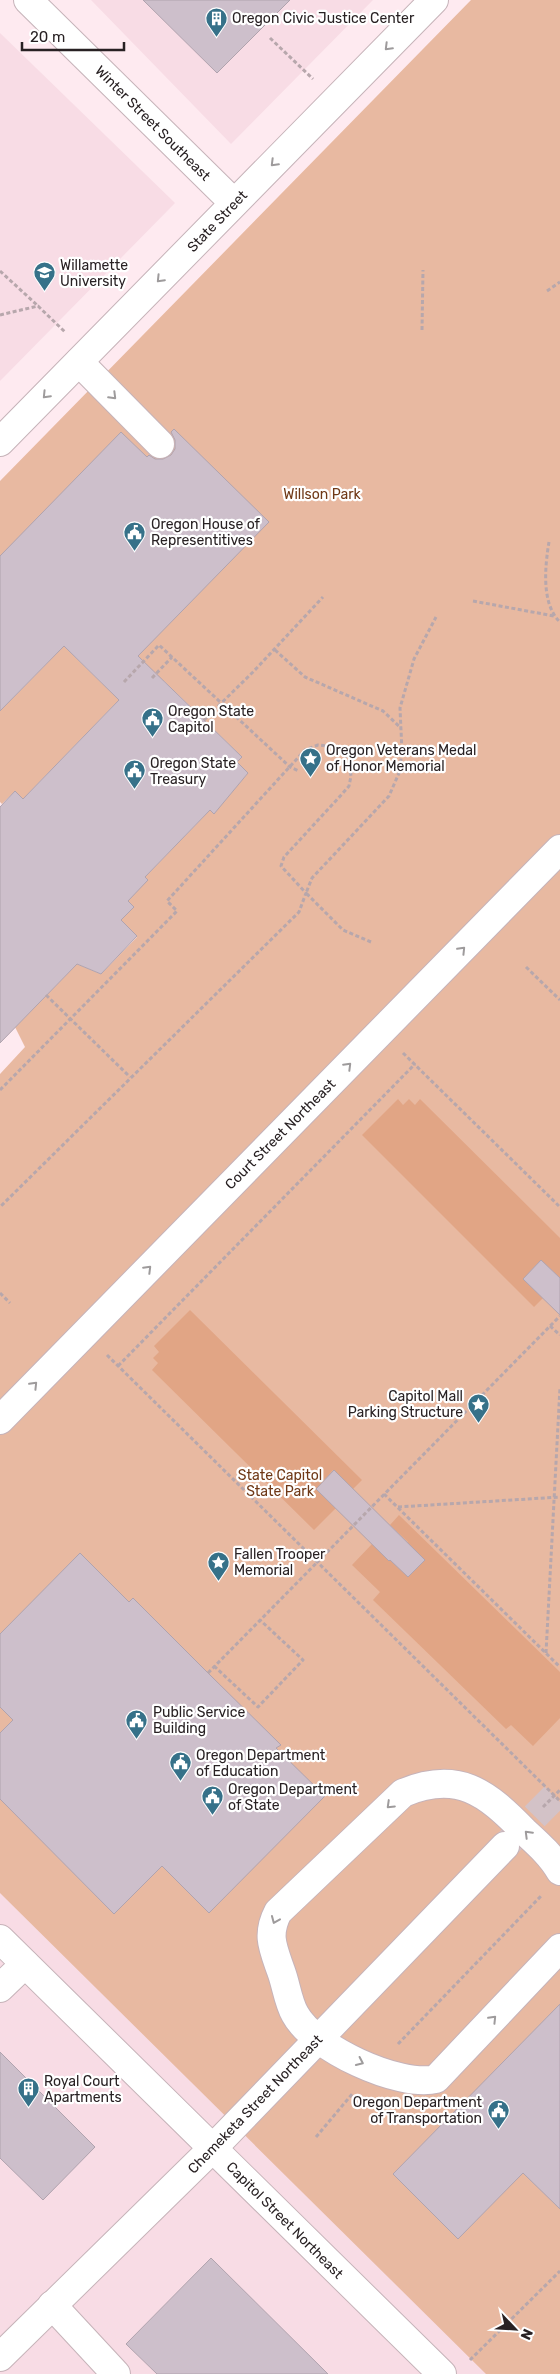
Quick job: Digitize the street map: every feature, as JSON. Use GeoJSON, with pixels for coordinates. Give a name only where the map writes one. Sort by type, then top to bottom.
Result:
{"type":"FeatureCollection","features":[{"type":"Feature","properties":{"kind":"street","name":"Winter Street Southeast"},"geometry":{"type":"LineString","coordinates":[[28,0],[234,203]]}},
{"type":"Feature","properties":{"kind":"street","name":"State Street"},"geometry":{"type":"LineString","coordinates":[[0,442],[434,0]]}},
{"type":"Feature","properties":{"kind":"street"},"geometry":{"type":"LineString","coordinates":[[83,357],[160,444]]}},
{"type":"Feature","properties":{"kind":"street","name":"Court Street Northeast"},"geometry":{"type":"LineString","coordinates":[[0,1420],[560,849]]}},
{"type":"Feature","properties":{"kind":"street"},"geometry":{"type":"LineString","coordinates":[[557,1866],[498,1805],[486,1796],[466,1787],[443,1782],[423,1784],[403,1793],[278,1912],[273,1922],[270,1939],[295,2015],[316,2040],[375,2068],[408,2080],[426,2081],[436,2079],[560,1948]]}},
{"type":"Feature","properties":{"kind":"street","name":"Chemeketa Street Northeast"},"geometry":{"type":"LineString","coordinates":[[0,2357],[213,2148],[505,1846]]}},
{"type":"Feature","properties":{"kind":"street","name":"Capitol Street Northeast"},"geometry":{"type":"LineString","coordinates":[[0,1939],[442,2374]]}},
{"type":"Feature","properties":{"kind":"street"},"geometry":{"type":"LineString","coordinates":[[0,1988],[25,1964]]}},
{"type":"Feature","properties":{"kind":"street"},"geometry":{"type":"LineString","coordinates":[[52,2305],[116,2374]]}},
{"type":"Feature","properties":{"kind":"path"},"geometry":{"type":"LineString","coordinates":[[270,38],[336,100]]}},
{"type":"Feature","properties":{"kind":"path"},"geometry":{"type":"LineString","coordinates":[[422,330],[423,270]]}},
{"type":"Feature","properties":{"kind":"path"},"geometry":{"type":"LineString","coordinates":[[0,271],[38,306],[83,357]]}},
{"type":"Feature","properties":{"kind":"path"},"geometry":{"type":"LineString","coordinates":[[547,290],[560,282]]}},
{"type":"Feature","properties":{"kind":"path"},"geometry":{"type":"LineString","coordinates":[[0,315],[38,306]]}},
{"type":"Feature","properties":{"kind":"path"},"geometry":{"type":"LineString","coordinates":[[549,542],[545,564],[548,592],[554,616],[560,622]]}},
{"type":"Feature","properties":{"kind":"path"},"geometry":{"type":"LineString","coordinates":[[204,720],[220,702],[275,650],[324,598]]}},
{"type":"Feature","properties":{"kind":"path"},"geometry":{"type":"LineString","coordinates":[[472,601],[554,616]]}},
{"type":"Feature","properties":{"kind":"path"},"geometry":{"type":"LineString","coordinates":[[0,1207],[299,912],[312,878],[389,796],[399,773],[402,752],[400,708],[414,659],[436,617]]}},
{"type":"Feature","properties":{"kind":"path"},"geometry":{"type":"LineString","coordinates":[[124,682],[159,645],[290,767],[299,770]]}},
{"type":"Feature","properties":{"kind":"path"},"geometry":{"type":"LineString","coordinates":[[275,650],[305,677],[383,711],[401,728]]}},
{"type":"Feature","properties":{"kind":"path"},"geometry":{"type":"LineString","coordinates":[[152,678],[172,657]]}},
{"type":"Feature","properties":{"kind":"path"},"geometry":{"type":"LineString","coordinates":[[0,1090],[177,911],[167,902],[305,750],[327,745],[336,747],[344,752],[349,759],[351,768],[349,786],[284,857],[281,866],[343,930],[371,942]]}},
{"type":"Feature","properties":{"kind":"path"},"geometry":{"type":"LineString","coordinates":[[526,967],[560,1000]]}},
{"type":"Feature","properties":{"kind":"path"},"geometry":{"type":"LineString","coordinates":[[46,995],[130,1077]]}},
{"type":"Feature","properties":{"kind":"path"},"geometry":{"type":"LineString","coordinates":[[382,1031],[560,1207]]}},
{"type":"Feature","properties":{"kind":"path"},"geometry":{"type":"LineString","coordinates":[[118,1366],[415,1064]]}},
{"type":"Feature","properties":{"kind":"path"},"geometry":{"type":"LineString","coordinates":[[0,1293],[10,1303]]}},
{"type":"Feature","properties":{"kind":"path"},"geometry":{"type":"LineString","coordinates":[[208,1673],[560,1316]]}},
{"type":"Feature","properties":{"kind":"path"},"geometry":{"type":"LineString","coordinates":[[550,1326],[560,1335]]}},
{"type":"Feature","properties":{"kind":"path"},"geometry":{"type":"LineString","coordinates":[[85,1333],[560,1801]]}},
{"type":"Feature","properties":{"kind":"path"},"geometry":{"type":"LineString","coordinates":[[546,1653],[560,1387]]}},
{"type":"Feature","properties":{"kind":"path"},"geometry":{"type":"LineString","coordinates":[[384,1494],[560,1667]]}},
{"type":"Feature","properties":{"kind":"path"},"geometry":{"type":"LineString","coordinates":[[398,1507],[560,1497]]}},
{"type":"Feature","properties":{"kind":"path"},"geometry":{"type":"LineString","coordinates":[[214,1666],[258,1707],[303,1660],[260,1620]]}},
{"type":"Feature","properties":{"kind":"path"},"geometry":{"type":"LineString","coordinates":[[316,2137],[375,2068],[545,1891],[557,1866]]}},
{"type":"Feature","properties":{"kind":"path"},"geometry":{"type":"LineString","coordinates":[[468,2361],[560,2271]]}},
{"type":"Feature","properties":{"kind":"shaded area"},"geometry":{"type":"Polygon","coordinates":[[[91,0],[373,0],[231,144],[91,0]]]}},
{"type":"Feature","properties":{"kind":"shaded area","name":"Willamette University"},"geometry":{"type":"Polygon","coordinates":[[[0,33],[175,203],[0,381],[0,33]]]}},
{"type":"Feature","properties":{"kind":"shaded area"},"geometry":{"type":"Polygon","coordinates":[[[0,1485],[560,2374],[0,2374],[0,1485]]]}},
{"type":"Feature","properties":{"kind":"green space","name":"State Capitol State Park"},"geometry":{"type":"Polygon","coordinates":[[[471,0],[560,0],[560,2374],[486,2374],[0,1893],[0,1074],[25,1047],[15,1027],[77,964],[101,974],[137,937],[121,920],[134,907],[128,901],[145,877],[210,810],[214,813],[248,773],[237,762],[242,757],[164,681],[159,685],[119,676],[142,651],[5,551],[0,556],[0,481],[471,0]]]}},
{"type":"Feature","properties":{"kind":"green space"},"geometry":{"type":"Polygon","coordinates":[[[64,646],[119,700],[23,799],[14,792],[2,804],[0,802],[0,711],[64,646]]]}},
{"type":"Feature","properties":{"kind":"green space"},"geometry":{"type":"Polygon","coordinates":[[[398,1099],[403,1105],[409,1099],[415,1105],[420,1099],[560,1238],[560,1278],[541,1260],[523,1279],[543,1298],[534,1307],[362,1135],[398,1099]]]}},
{"type":"Feature","properties":{"kind":"green space"},"geometry":{"type":"Polygon","coordinates":[[[190,1310],[362,1480],[353,1489],[333,1470],[316,1489],[336,1508],[314,1530],[152,1370],[158,1363],[153,1358],[159,1352],[154,1346],[190,1310]]]}},
{"type":"Feature","properties":{"kind":"green space"},"geometry":{"type":"Polygon","coordinates":[[[399,1515],[560,1672],[560,1718],[533,1746],[511,1725],[506,1729],[373,1600],[380,1592],[352,1565],[372,1544],[389,1561],[408,1542],[390,1525],[399,1515]]]}},
{"type":"Feature","properties":{"kind":"building","name":"Oregon Civic Justice Center"},"geometry":{"type":"Polygon","coordinates":[[[143,0],[290,0],[217,73],[143,0]]]}},
{"type":"Feature","properties":{"kind":"building","name":"Oregon State Capitol"},"geometry":{"type":"Polygon","coordinates":[[[174,429],[269,522],[138,656],[242,757],[237,762],[248,773],[214,814],[210,810],[145,877],[148,880],[128,901],[134,907],[121,920],[137,936],[101,974],[77,964],[0,1043],[0,807],[15,791],[23,799],[119,700],[64,646],[0,711],[0,556],[121,432],[147,457],[149,455],[155,459],[163,459],[171,455],[175,449],[175,440],[171,432],[174,429]]]}},
{"type":"Feature","properties":{"kind":"building"},"geometry":{"type":"Polygon","coordinates":[[[541,1260],[560,1278],[560,1315],[523,1279],[541,1260]]]}},
{"type":"Feature","properties":{"kind":"building"},"geometry":{"type":"Polygon","coordinates":[[[334,1470],[425,1560],[408,1577],[389,1561],[316,1489],[334,1470]]]}},
{"type":"Feature","properties":{"kind":"building","name":"Public Service Building"},"geometry":{"type":"Polygon","coordinates":[[[80,1553],[129,1602],[133,1598],[281,1745],[276,1748],[325,1796],[209,1913],[162,1866],[114,1914],[0,1799],[0,1733],[13,1720],[0,1707],[0,1634],[80,1553]]]}},
{"type":"Feature","properties":{"kind":"building","name":"Oregon Department of Transportation"},"geometry":{"type":"Polygon","coordinates":[[[560,2004],[560,2209],[523,2173],[458,2239],[393,2174],[560,2004]]]}},
{"type":"Feature","properties":{"kind":"building","name":"Royal Court Apartments"},"geometry":{"type":"Polygon","coordinates":[[[0,2052],[95,2147],[43,2200],[0,2158],[0,2052]]]}},
{"type":"Feature","properties":{"kind":"building"},"geometry":{"type":"Polygon","coordinates":[[[211,2258],[328,2374],[157,2374],[126,2344],[211,2258]]]}},
{"type":"Feature","properties":{"kind":"tunnel"},"geometry":{"type":"LineString","coordinates":[[505,1846],[560,1791]]}},
{"type":"Feature","properties":{"kind":"place","name":"Oregon Civic Justice Center"},"geometry":{"type":"Point","coordinates":[216,37]}},
{"type":"Feature","properties":{"kind":"place","name":"Willamette University"},"geometry":{"type":"Point","coordinates":[44,292]}},
{"type":"Feature","properties":{"kind":"place","name":"Oregon House of Representitives"},"geometry":{"type":"Point","coordinates":[135,551]}},
{"type":"Feature","properties":{"kind":"place","name":"Oregon State Capitol"},"geometry":{"type":"Point","coordinates":[152,738]}},
{"type":"Feature","properties":{"kind":"place","name":"Oregon Veterans Medal of Honor Memorial"},"geometry":{"type":"Point","coordinates":[310,777]}},
{"type":"Feature","properties":{"kind":"place","name":"Oregon State Treasury"},"geometry":{"type":"Point","coordinates":[134,790]}},
{"type":"Feature","properties":{"kind":"place","name":"Capitol Mall Parking Structure"},"geometry":{"type":"Point","coordinates":[479,1423]}},
{"type":"Feature","properties":{"kind":"place","name":"Fallen Trooper Memorial"},"geometry":{"type":"Point","coordinates":[218,1581]}},
{"type":"Feature","properties":{"kind":"place","name":"Public Service Building"},"geometry":{"type":"Point","coordinates":[137,1739]}},
{"type":"Feature","properties":{"kind":"place","name":"Oregon Department of Education"},"geometry":{"type":"Point","coordinates":[180,1782]}},
{"type":"Feature","properties":{"kind":"place","name":"Oregon Department of State"},"geometry":{"type":"Point","coordinates":[212,1816]}},
{"type":"Feature","properties":{"kind":"place","name":"Royal Court Apartments"},"geometry":{"type":"Point","coordinates":[28,2108]}},
{"type":"Feature","properties":{"kind":"place","name":"Oregon Department of Transportation"},"geometry":{"type":"Point","coordinates":[498,2129]}},
{"type":"Feature","properties":{"kind":"park label","name":"Willson Park"},"geometry":{"type":"Point","coordinates":[322,494]}}]}
